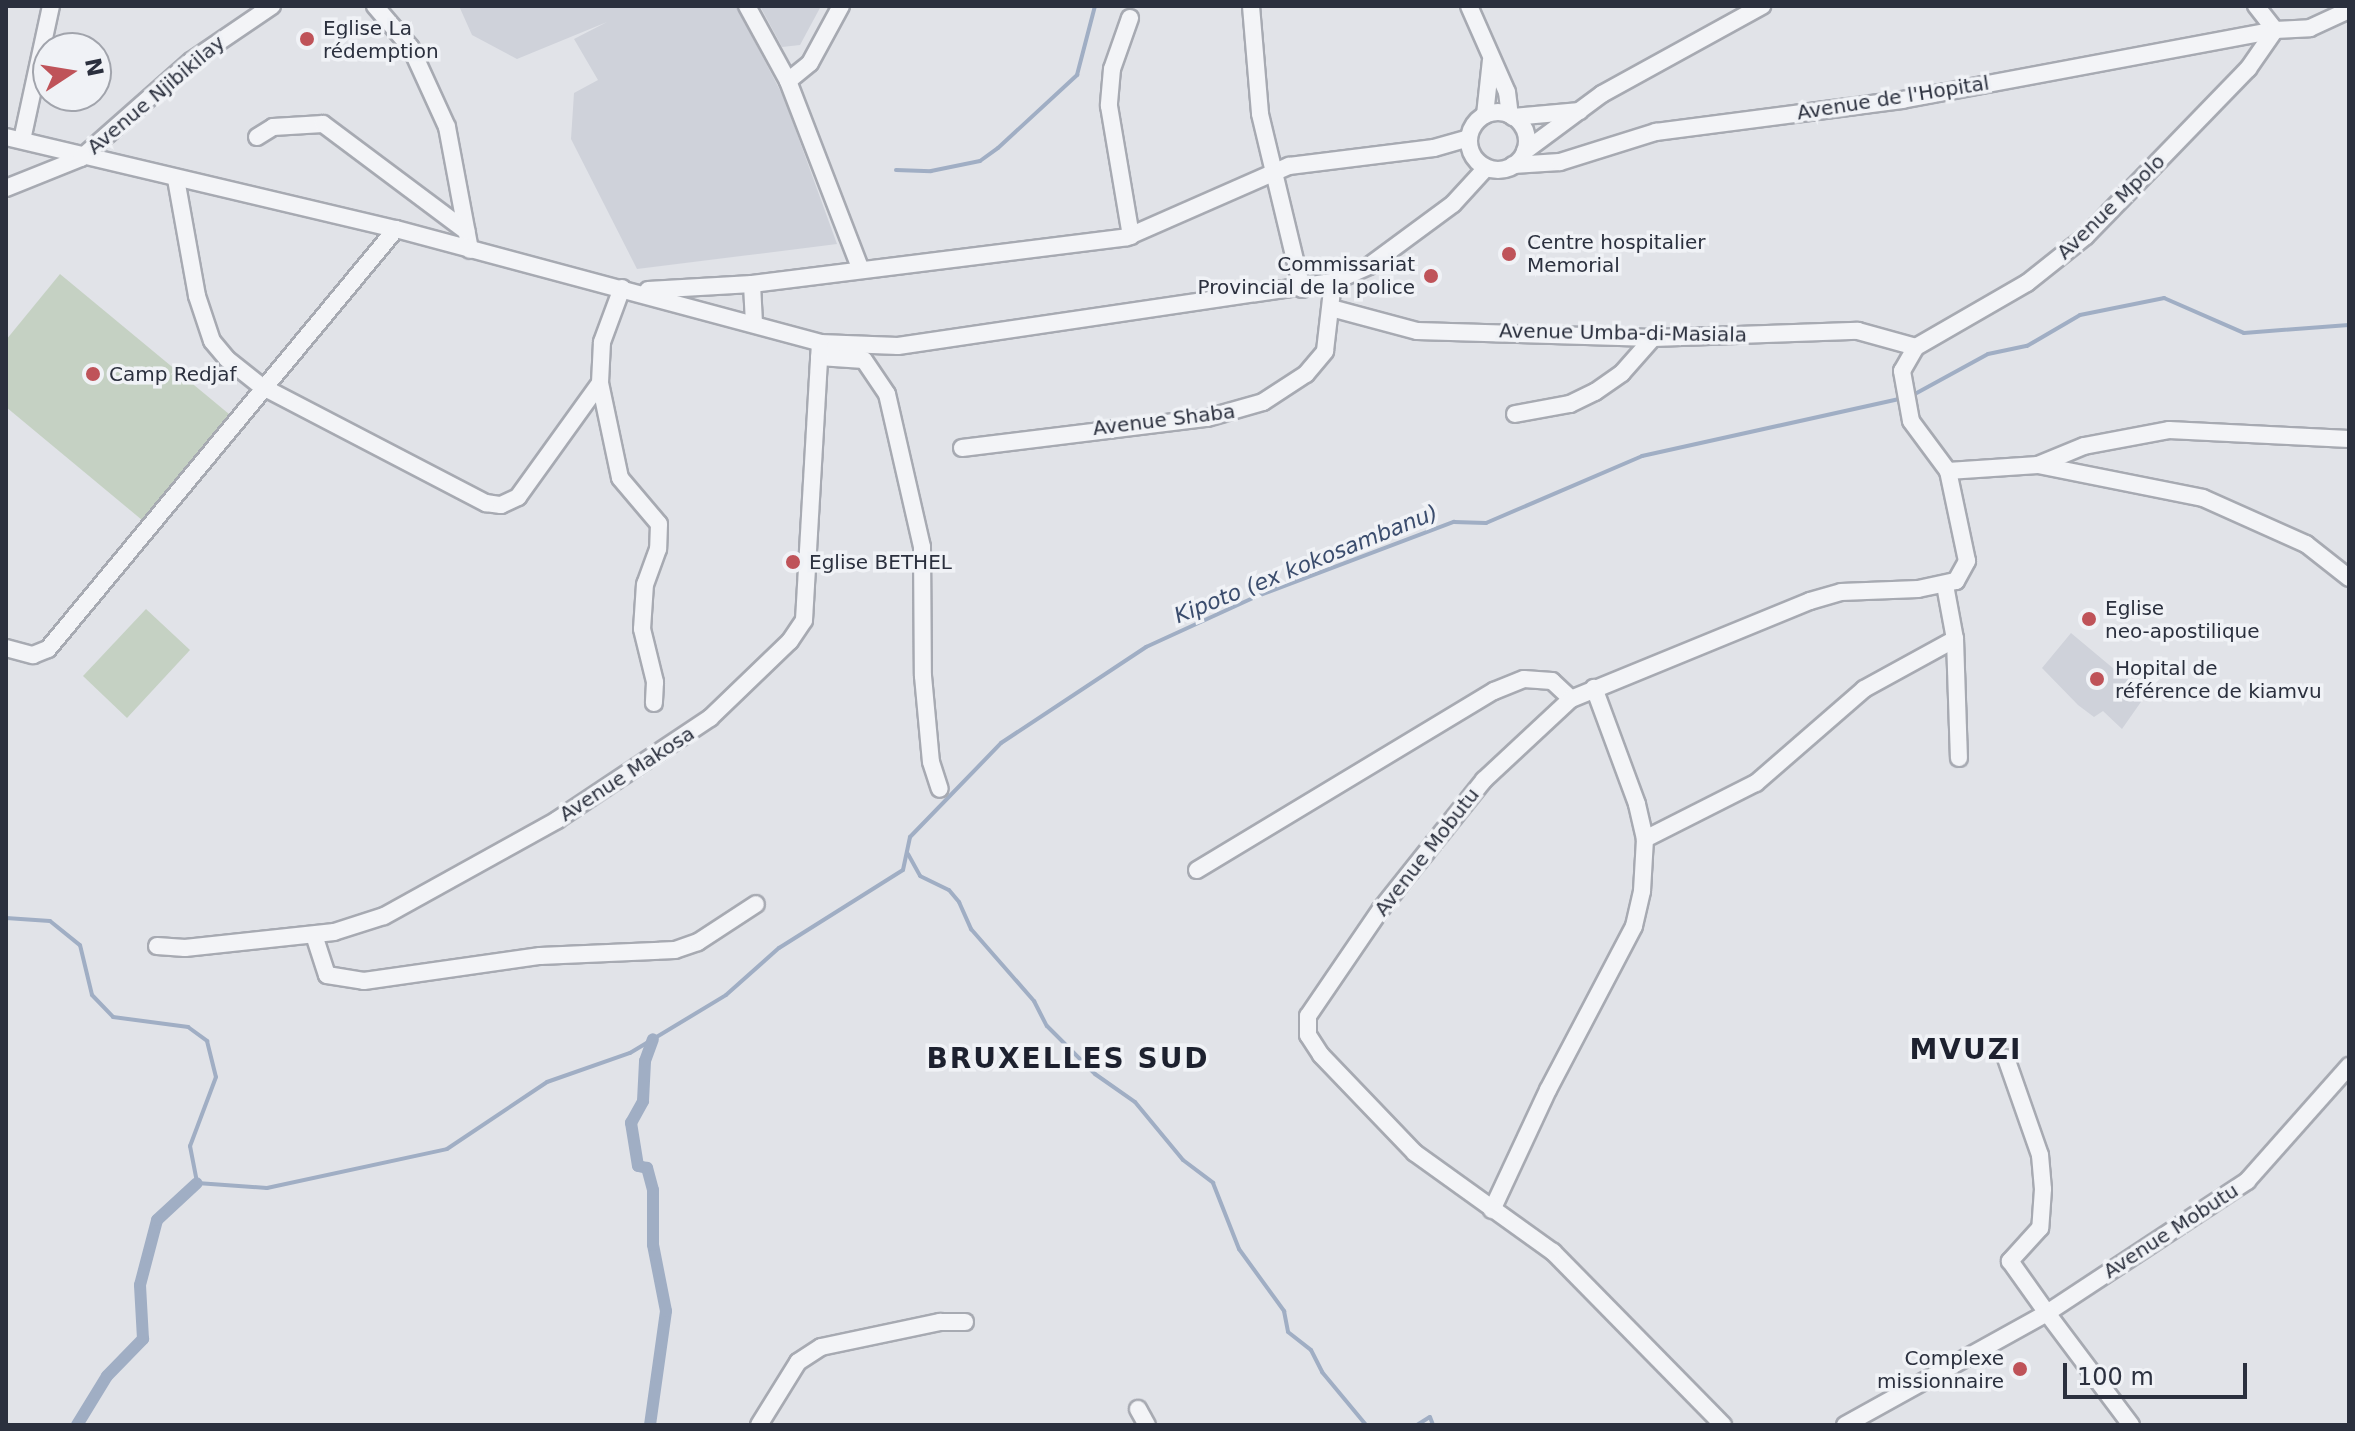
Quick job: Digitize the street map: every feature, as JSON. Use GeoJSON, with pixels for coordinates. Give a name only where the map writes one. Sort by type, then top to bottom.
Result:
{"type":"FeatureCollection","features":[{"type":"Feature","properties":{"kind":"street"},"geometry":{"type":"LineString","coordinates":[[51,6],[14,139],[81,158],[396,229],[630,289],[754,324],[820,350],[864,360],[887,394],[922,547],[923,676],[931,762],[940,789]]}},
{"type":"Feature","properties":{"kind":"street","name":"Avenue Njibikilay"},"geometry":{"type":"LineString","coordinates":[[81,158],[191,61],[272,6]]}},
{"type":"Feature","properties":{"kind":"street"},"geometry":{"type":"LineString","coordinates":[[375,6],[411,48],[447,127],[470,250]]}},
{"type":"Feature","properties":{"kind":"street"},"geometry":{"type":"LineString","coordinates":[[747,6],[788,81],[860,268]]}},
{"type":"Feature","properties":{"kind":"street"},"geometry":{"type":"LineString","coordinates":[[788,81],[810,63],[841,6]]}},
{"type":"Feature","properties":{"kind":"street"},"geometry":{"type":"LineString","coordinates":[[1251,6],[1260,114],[1277,170],[1302,289]]}},
{"type":"Feature","properties":{"kind":"street"},"geometry":{"type":"LineString","coordinates":[[1469,6],[1510,100],[1512,116],[1525,132],[1525,151]]}},
{"type":"Feature","properties":{"kind":"street"},"geometry":{"type":"LineString","coordinates":[[1727,6],[1728,25]]}},
{"type":"Feature","properties":{"kind":"street"},"geometry":{"type":"LineString","coordinates":[[820,350],[933,343],[1333,282],[1369,266],[1453,204],[1486,168],[1513,165],[1525,151],[1582,111],[1762,6]]}},
{"type":"Feature","properties":{"kind":"street"},"geometry":{"type":"LineString","coordinates":[[2256,6],[2275,30],[2310,28],[2349,10]]}},
{"type":"Feature","properties":{"kind":"street"},"geometry":{"type":"LineString","coordinates":[[1130,18],[1112,69],[1109,106],[1131,236]]}},
{"type":"Feature","properties":{"kind":"street","name":"Avenue de l'Hopital"},"geometry":{"type":"LineString","coordinates":[[1513,165],[1560,162],[1656,132],[1902,100],[2275,30]]}},
{"type":"Feature","properties":{"kind":"street","name":"Avenue Mpolo"},"geometry":{"type":"LineString","coordinates":[[1948,471],[1911,421],[1902,371],[1916,347],[2027,283],[2086,236],[2248,69],[2275,30]]}},
{"type":"Feature","properties":{"kind":"street"},"geometry":{"type":"LineString","coordinates":[[630,289],[752,284],[1131,236],[1277,170],[1317,158],[1434,148],[1469,138],[1485,115],[1491,58]]}},
{"type":"Feature","properties":{"kind":"street"},"geometry":{"type":"LineString","coordinates":[[1485,115],[1582,111]]}},
{"type":"Feature","properties":{"kind":"street"},"geometry":{"type":"LineString","coordinates":[[257,137],[273,127],[323,124],[466,231]]}},
{"type":"Feature","properties":{"kind":"street"},"geometry":{"type":"LineString","coordinates":[[1469,138],[1471,150],[1486,168]]}},
{"type":"Feature","properties":{"kind":"street"},"geometry":{"type":"LineString","coordinates":[[6,188],[81,158]]}},
{"type":"Feature","properties":{"kind":"street"},"geometry":{"type":"LineString","coordinates":[[176,179],[197,296],[212,341],[261,386],[486,503],[501,505],[527,486],[600,383]]}},
{"type":"Feature","properties":{"kind":"street"},"geometry":{"type":"LineString","coordinates":[[6,648],[33,655],[48,649],[261,386],[396,229]]}},
{"type":"Feature","properties":{"kind":"street","name":"Avenue Shaba"},"geometry":{"type":"LineString","coordinates":[[962,448],[1242,411],[1273,397],[1318,361],[1331,308],[1333,282]]}},
{"type":"Feature","properties":{"kind":"street"},"geometry":{"type":"LineString","coordinates":[[752,284],[754,324]]}},
{"type":"Feature","properties":{"kind":"street"},"geometry":{"type":"LineString","coordinates":[[630,289],[602,342],[600,383],[620,478],[659,524],[658,549],[645,584],[642,629],[655,682],[654,703]]}},
{"type":"Feature","properties":{"kind":"street","name":"Avenue Umba-di-Masiala"},"geometry":{"type":"LineString","coordinates":[[1331,308],[1417,331],[1653,338],[1858,331],[1916,347]]}},
{"type":"Feature","properties":{"kind":"street"},"geometry":{"type":"LineString","coordinates":[[1515,414],[1570,404],[1595,392],[1622,373],[1653,338]]}},
{"type":"Feature","properties":{"kind":"street","name":"Avenue Makosa"},"geometry":{"type":"LineString","coordinates":[[157,946],[185,948],[314,935],[384,916],[557,820],[678,744],[790,641],[804,620],[809,595],[820,350]]}},
{"type":"Feature","properties":{"kind":"street"},"geometry":{"type":"LineString","coordinates":[[2038,465],[2084,446],[2169,430],[2349,439]]}},
{"type":"Feature","properties":{"kind":"street"},"geometry":{"type":"LineString","coordinates":[[1959,758],[1955,639],[1945,585],[1965,572],[1967,561],[1948,471],[2038,465],[2167,489],[2242,512],[2306,544],[2349,578]]}},
{"type":"Feature","properties":{"kind":"street","name":"Avenue Mobutu"},"geometry":{"type":"LineString","coordinates":[[1723,1425],[1588,1284],[1415,1153],[1321,1055],[1306,1025],[1331,978],[1484,780],[1571,699],[1810,601],[1841,592],[1945,585]]}},
{"type":"Feature","properties":{"kind":"street"},"geometry":{"type":"LineString","coordinates":[[1645,839],[1756,783],[1864,689],[1955,639]]}},
{"type":"Feature","properties":{"kind":"street"},"geometry":{"type":"LineString","coordinates":[[1197,870],[1494,691],[1524,679],[1552,681],[1571,699]]}},
{"type":"Feature","properties":{"kind":"street"},"geometry":{"type":"LineString","coordinates":[[1492,1210],[1548,1090],[1634,926],[1645,839],[1594,688]]}},
{"type":"Feature","properties":{"kind":"street"},"geometry":{"type":"LineString","coordinates":[[314,935],[327,975],[364,981],[540,956],[675,950],[698,942],[756,904]]}},
{"type":"Feature","properties":{"kind":"street"},"geometry":{"type":"LineString","coordinates":[[2006,1058],[2040,1155],[2043,1189],[2040,1228],[2010,1261],[2131,1425]]}},
{"type":"Feature","properties":{"kind":"street","name":"Avenue Mobutu"},"geometry":{"type":"LineString","coordinates":[[1845,1425],[2047,1313],[2247,1181],[2349,1066]]}},
{"type":"Feature","properties":{"kind":"street"},"geometry":{"type":"LineString","coordinates":[[759,1425],[798,1362],[821,1347],[940,1322],[965,1322]]}},
{"type":"Feature","properties":{"kind":"street"},"geometry":{"type":"LineString","coordinates":[[1138,1409],[1147,1425]]}},
{"type":"Feature","properties":{"kind":"shaded area"},"geometry":{"type":"Polygon","coordinates":[[[459,6],[736,6],[784,98],[837,244],[637,269],[571,139],[574,93],[598,80],[574,39],[607,22],[517,59],[472,35],[459,6]]]}},
{"type":"Feature","properties":{"kind":"shaded area"},"geometry":{"type":"Polygon","coordinates":[[[760,6],[821,6],[800,45],[782,47],[760,6]]]}},
{"type":"Feature","properties":{"kind":"shaded area","name":"Hopital de référence de kiamvu"},"geometry":{"type":"Polygon","coordinates":[[[2071,633],[2114,669],[2124,660],[2150,689],[2122,729],[2103,711],[2094,717],[2078,705],[2042,668],[2071,633]]]}},
{"type":"Feature","properties":{"kind":"green space","name":"Camp Redjaf"},"geometry":{"type":"Polygon","coordinates":[[[60,274],[229,414],[142,520],[6,407],[6,340],[60,274]]]}},
{"type":"Feature","properties":{"kind":"green space"},"geometry":{"type":"Polygon","coordinates":[[[146,609],[190,650],[127,718],[83,676],[146,609]]]}},
{"type":"Feature","properties":{"kind":"waterway"},"geometry":{"type":"LineString","coordinates":[[896,170],[931,171],[980,161],[998,148],[1077,75],[1095,6]]}},
{"type":"Feature","properties":{"kind":"waterway","name":"Kipoto (ex kokosambanu)"},"geometry":{"type":"LineString","coordinates":[[1913,395],[1988,354],[2027,346],[2080,315],[2164,298],[2244,333],[2349,325]]}},
{"type":"Feature","properties":{"kind":"waterway","name":"Kipoto (ex kokosambanu)"},"geometry":{"type":"LineString","coordinates":[[6,918],[50,921],[80,945],[92,995],[113,1017],[188,1027],[207,1041],[216,1077],[190,1146],[197,1183],[267,1188],[447,1149],[547,1082],[630,1053],[726,995],[779,948],[903,870],[910,837],[1001,743],[1146,647],[1255,597],[1454,522],[1486,523],[1642,456],[1904,398]]}},
{"type":"Feature","properties":{"kind":"waterway"},"geometry":{"type":"LineString","coordinates":[[908,854],[920,876],[949,890],[959,902],[971,929],[1034,1001],[1047,1026],[1095,1074],[1135,1102],[1183,1160],[1213,1183],[1239,1249],[1284,1311],[1288,1332],[1311,1350],[1322,1372],[1366,1425]]}},
{"type":"Feature","properties":{"kind":"waterway"},"geometry":{"type":"LineString","coordinates":[[650,1425],[666,1311],[653,1245],[653,1190],[647,1168],[638,1166],[631,1123],[643,1101],[645,1061],[653,1039]]}},
{"type":"Feature","properties":{"kind":"waterway"},"geometry":{"type":"LineString","coordinates":[[77,1425],[107,1376],[143,1339],[140,1285],[157,1220],[197,1183]]}},
{"type":"Feature","properties":{"kind":"waterway"},"geometry":{"type":"LineString","coordinates":[[1417,1425],[1430,1417],[1433,1425]]}},
{"type":"Feature","properties":{"kind":"place","name":"Eglise La rédemption"},"geometry":{"type":"Point","coordinates":[307,39]}},
{"type":"Feature","properties":{"kind":"place","name":"Centre hospitalier Memorial"},"geometry":{"type":"Point","coordinates":[1509,254]}},
{"type":"Feature","properties":{"kind":"place","name":"Commissariat Provincial de la police"},"geometry":{"type":"Point","coordinates":[1431,276]}},
{"type":"Feature","properties":{"kind":"place","name":"Camp Redjaf"},"geometry":{"type":"Point","coordinates":[93,374]}},
{"type":"Feature","properties":{"kind":"place","name":"Eglise BETHEL"},"geometry":{"type":"Point","coordinates":[793,562]}},
{"type":"Feature","properties":{"kind":"place","name":"Eglise neo-apostilique"},"geometry":{"type":"Point","coordinates":[2089,619]}},
{"type":"Feature","properties":{"kind":"place","name":"Hopital de référence de kiamvu"},"geometry":{"type":"Point","coordinates":[2097,679]}},
{"type":"Feature","properties":{"kind":"place","name":"Complexe missionnaire"},"geometry":{"type":"Point","coordinates":[2020,1369]}},
{"type":"Feature","properties":{"kind":"district","name":"MVUZI"},"geometry":{"type":"Point","coordinates":[1966,1050]}},
{"type":"Feature","properties":{"kind":"district","name":"BRUXELLES SUD"},"geometry":{"type":"Point","coordinates":[1068,1059]}}]}
